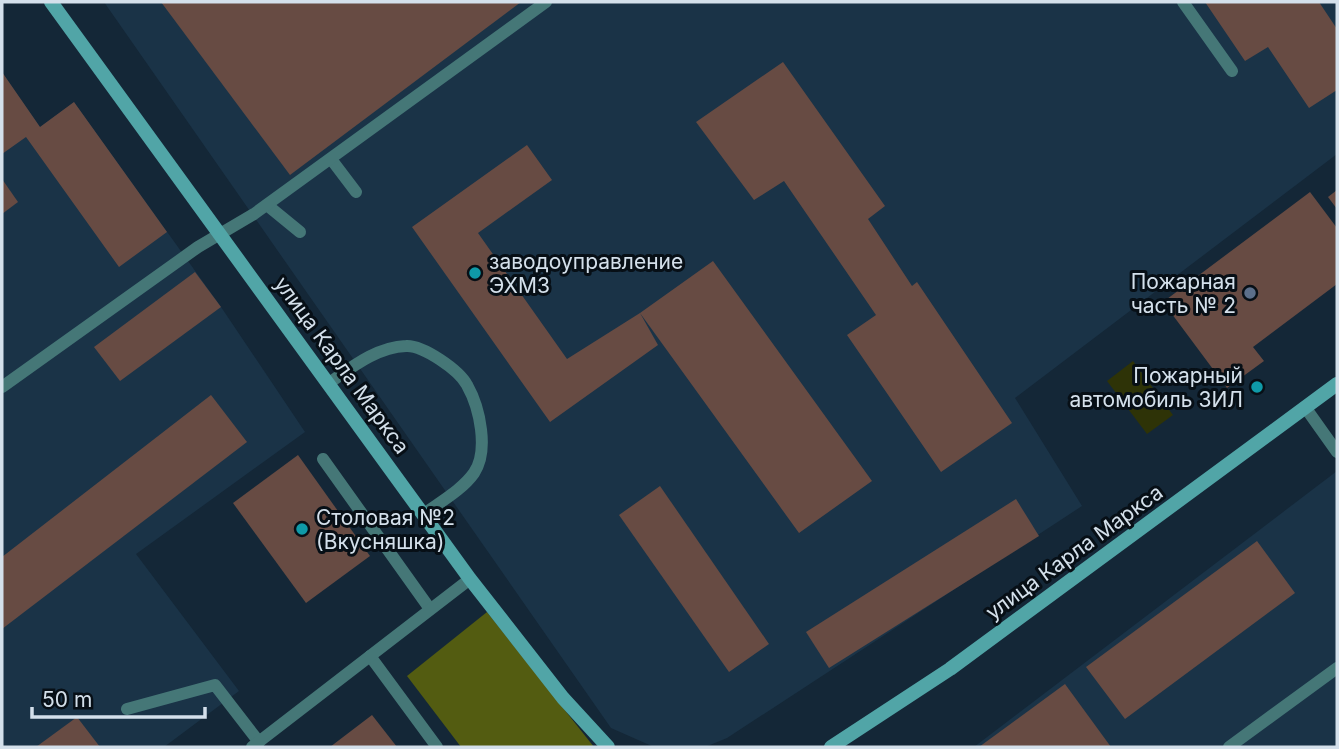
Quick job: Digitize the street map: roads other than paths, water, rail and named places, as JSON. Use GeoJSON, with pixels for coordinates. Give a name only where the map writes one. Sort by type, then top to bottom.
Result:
{"type":"FeatureCollection","features":[{"type":"Feature","properties":{"kind":"street","name":"улица Карла Маркса"},"geometry":{"type":"LineString","coordinates":[[51,2],[470,579],[563,698],[608,747]]}},
{"type":"Feature","properties":{"kind":"street","name":"улица Карла Маркса"},"geometry":{"type":"LineString","coordinates":[[831,747],[950,669],[1337,384]]}},
{"type":"Feature","properties":{"kind":"lane"},"geometry":{"type":"LineString","coordinates":[[2,387],[220,234],[267,205],[547,2]]}},
{"type":"Feature","properties":{"kind":"lane"},"geometry":{"type":"LineString","coordinates":[[1183,2],[1232,71]]}},
{"type":"Feature","properties":{"kind":"lane"},"geometry":{"type":"LineString","coordinates":[[331,159],[356,192]]}},
{"type":"Feature","properties":{"kind":"lane"},"geometry":{"type":"LineString","coordinates":[[267,205],[300,232]]}},
{"type":"Feature","properties":{"kind":"lane"},"geometry":{"type":"LineString","coordinates":[[329,383],[377,352],[408,345],[437,356],[467,384],[480,427],[481,456],[474,474],[424,514]]}},
{"type":"Feature","properties":{"kind":"lane"},"geometry":{"type":"LineString","coordinates":[[1305,407],[1337,452]]}},
{"type":"Feature","properties":{"kind":"lane"},"geometry":{"type":"LineString","coordinates":[[323,458],[430,609]]}},
{"type":"Feature","properties":{"kind":"lane"},"geometry":{"type":"LineString","coordinates":[[127,709],[215,685],[255,745],[470,579]]}},
{"type":"Feature","properties":{"kind":"lane"},"geometry":{"type":"LineString","coordinates":[[370,656],[437,747]]}},
{"type":"Feature","properties":{"kind":"lane"},"geometry":{"type":"LineString","coordinates":[[1229,747],[1337,668]]}},
{"type":"Feature","properties":{"kind":"place","name":"заводоуправление ЭХМЗ"},"geometry":{"type":"Point","coordinates":[475,273]}},
{"type":"Feature","properties":{"kind":"place","name":"Пожарная часть № 2"},"geometry":{"type":"Point","coordinates":[1250,293]}},
{"type":"Feature","properties":{"kind":"place","name":"Пожарный автомобиль ЗИЛ"},"geometry":{"type":"Point","coordinates":[1257,387]}},
{"type":"Feature","properties":{"kind":"place","name":"Столовая №2 (Вкусняшка)"},"geometry":{"type":"Point","coordinates":[302,529]}}]}
